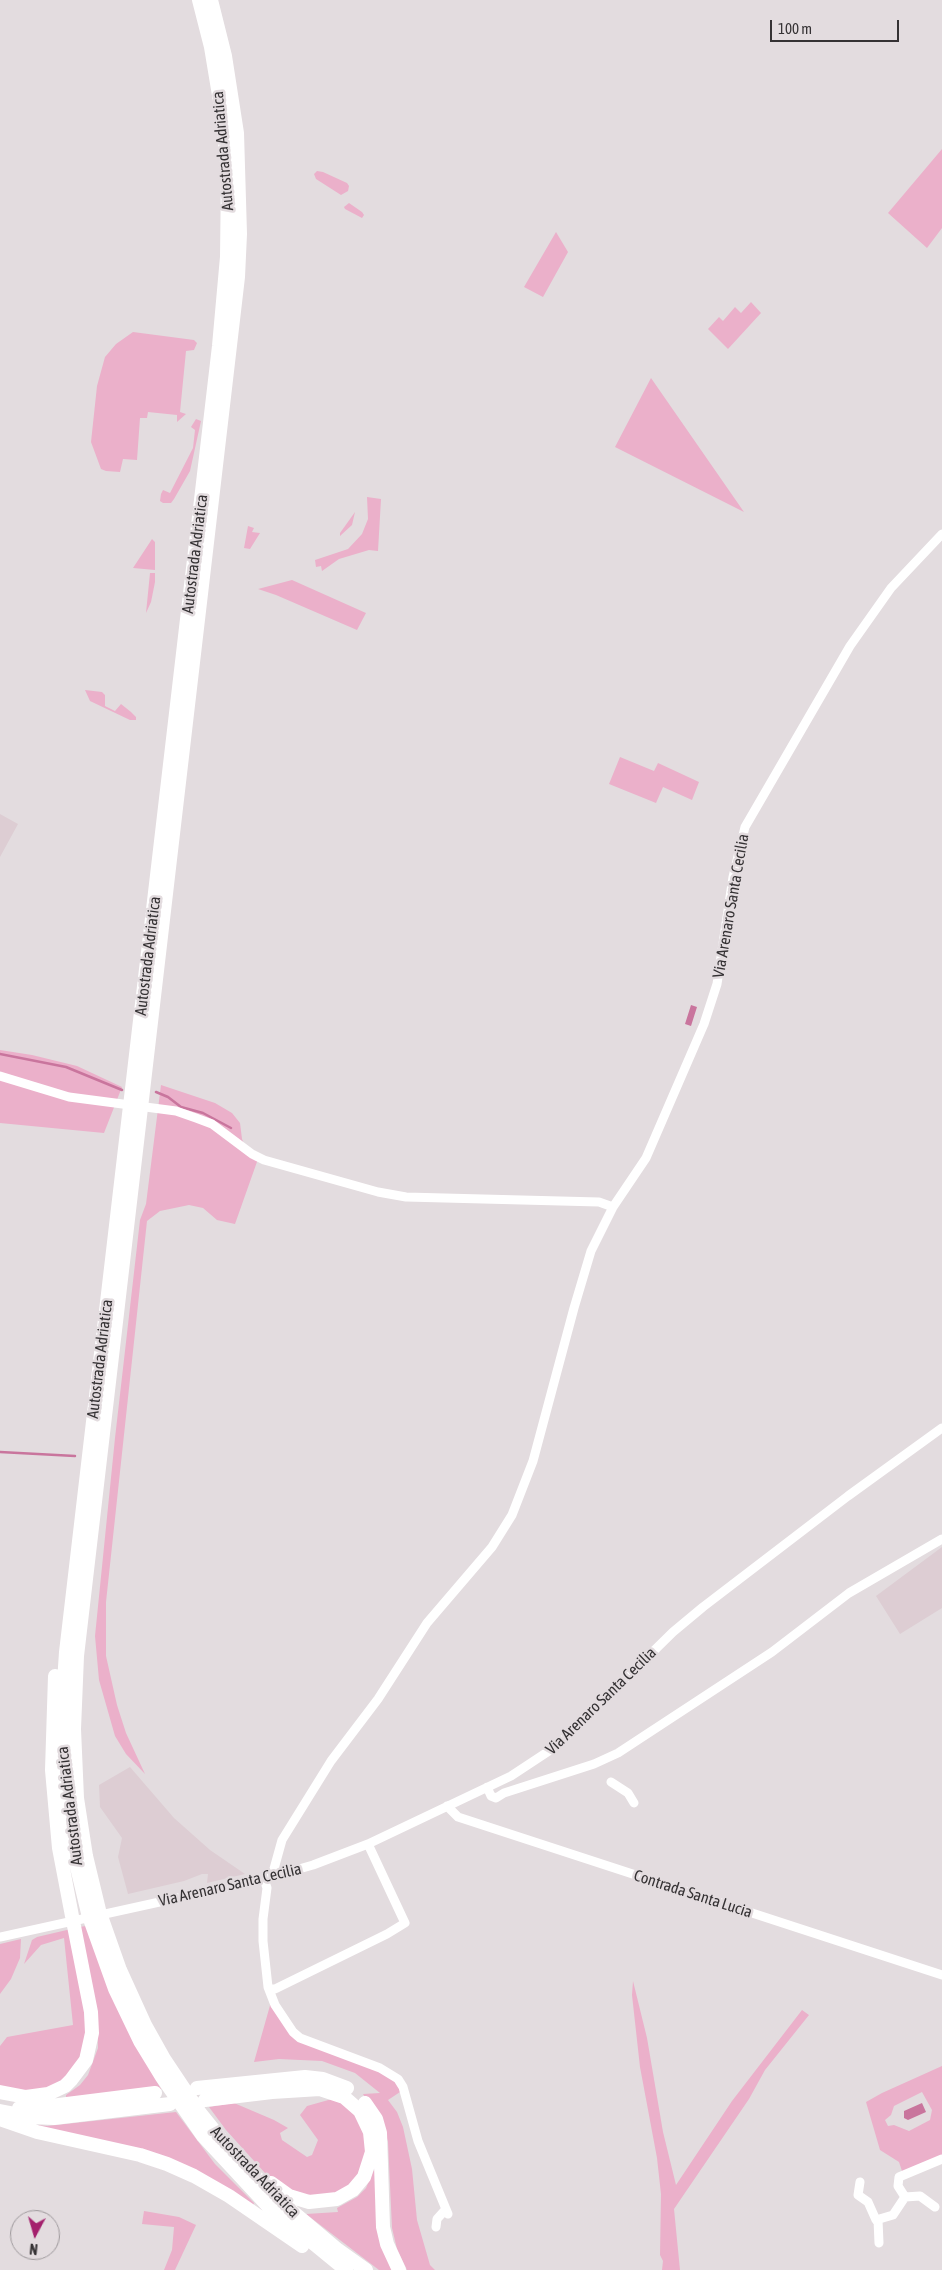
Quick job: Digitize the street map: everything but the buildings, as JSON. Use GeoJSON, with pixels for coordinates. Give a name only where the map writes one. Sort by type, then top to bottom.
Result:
{"type":"FeatureCollection","features":[{"type":"Feature","properties":{"kind":"highway","name":"Autostrada Adriatica"},"geometry":{"type":"LineString","coordinates":[[199,0],[215,69],[225,138],[229,222],[225,287],[78,1551],[64,1684],[63,1761],[72,1842],[118,1996],[140,2041],[168,2076],[216,2151],[255,2194],[293,2228],[346,2270]]}},
{"type":"Feature","properties":{"kind":"highway","name":"Autostrada Adriatica"},"geometry":{"type":"LineString","coordinates":[[95,1916],[77,1798],[74,1729],[77,1656],[238,277],[240,234],[236,133],[225,56],[211,0]]}},
{"type":"Feature","properties":{"kind":"highway"},"geometry":{"type":"LineString","coordinates":[[0,2092],[26,2097],[48,2094],[71,2080],[86,2060],[92,2033],[91,2012],[59,1848],[52,1770],[54,1681],[70,1561],[78,1551]]}},
{"type":"Feature","properties":{"kind":"highway"},"geometry":{"type":"LineString","coordinates":[[218,2136],[228,2138],[263,2176],[289,2196],[309,2202],[337,2199],[352,2190],[364,2177],[372,2152],[370,2132],[364,2117],[352,2102],[334,2092],[304,2089],[201,2094],[305,2077],[335,2082],[359,2096],[376,2119],[380,2132],[384,2227],[387,2244],[399,2270]]}},
{"type":"Feature","properties":{"kind":"highway"},"geometry":{"type":"LineString","coordinates":[[0,2103],[16,2108],[35,2108],[155,2093]]}},
{"type":"Feature","properties":{"kind":"highway"},"geometry":{"type":"LineString","coordinates":[[0,2111],[31,2117],[54,2118],[170,2104]]}},
{"type":"Feature","properties":{"kind":"highway","name":"Autostrada Adriatica"},"geometry":{"type":"LineString","coordinates":[[194,2114],[218,2136],[280,2202],[324,2239],[366,2270]]}},
{"type":"Feature","properties":{"kind":"highway"},"geometry":{"type":"LineString","coordinates":[[0,2119],[37,2132],[140,2155],[194,2176],[229,2196],[335,2270]]}},
{"type":"Feature","properties":{"kind":"street","name":"Via Arenaro Santa Cecilia"},"geometry":{"type":"LineString","coordinates":[[268,1878],[282,1840],[331,1761],[378,1699],[427,1623],[492,1547],[512,1515],[533,1461],[591,1251],[613,1207],[646,1158],[704,1024],[717,984],[733,878],[745,827],[850,646],[891,588],[942,534]]}},
{"type":"Feature","properties":{"kind":"street"},"geometry":{"type":"LineString","coordinates":[[0,1076],[47,1092],[108,1103],[166,1110],[196,1118],[212,1124],[252,1154],[264,1160],[406,1198],[599,1202],[613,1207]]}},
{"type":"Feature","properties":{"kind":"street","name":"Via Arenaro Santa Cecilia"},"geometry":{"type":"LineString","coordinates":[[0,1937],[268,1878],[313,1865],[368,1844],[518,1772],[546,1754],[673,1632],[696,1613],[848,1496],[942,1428]]}},
{"type":"Feature","properties":{"kind":"street"},"geometry":{"type":"LineString","coordinates":[[487,1787],[491,1796],[496,1798],[504,1793],[594,1764],[618,1753],[772,1652],[849,1592],[942,1539]]}},
{"type":"Feature","properties":{"kind":"street"},"geometry":{"type":"LineString","coordinates":[[611,1782],[628,1793],[634,1803]]}},
{"type":"Feature","properties":{"kind":"street","name":"Contrada Santa Lucia"},"geometry":{"type":"LineString","coordinates":[[447,1806],[458,1817],[942,1975]]}},
{"type":"Feature","properties":{"kind":"street"},"geometry":{"type":"LineString","coordinates":[[269,1989],[274,1990],[387,1934],[405,1923],[368,1844]]}},
{"type":"Feature","properties":{"kind":"street"},"geometry":{"type":"LineString","coordinates":[[268,1878],[263,1926],[269,1989],[275,2005],[293,2032],[300,2038],[380,2068],[398,2079],[403,2087],[418,2141],[447,2212],[440,2213],[436,2227]]}},
{"type":"Feature","properties":{"kind":"street"},"geometry":{"type":"LineString","coordinates":[[905,2197],[898,2186],[899,2177],[942,2159]]}},
{"type":"Feature","properties":{"kind":"street"},"geometry":{"type":"LineString","coordinates":[[860,2182],[858,2195],[868,2202],[874,2217],[878,2220],[879,2243]]}},
{"type":"Feature","properties":{"kind":"street"},"geometry":{"type":"LineString","coordinates":[[905,2197],[920,2196],[935,2207]]}},
{"type":"Feature","properties":{"kind":"street"},"geometry":{"type":"LineString","coordinates":[[878,2220],[893,2215],[905,2197]]}},
{"type":"Feature","properties":{"kind":"shaded area"},"geometry":{"type":"Polygon","coordinates":[[[942,149],[942,228],[927,248],[888,213],[942,149]]]}},
{"type":"Feature","properties":{"kind":"shaded area"},"geometry":{"type":"Polygon","coordinates":[[[317,171],[347,183],[349,186],[348,191],[341,195],[316,179],[314,174],[317,171]]]}},
{"type":"Feature","properties":{"kind":"shaded area"},"geometry":{"type":"Polygon","coordinates":[[[349,203],[362,212],[364,215],[362,218],[345,209],[344,207],[349,203]]]}},
{"type":"Feature","properties":{"kind":"shaded area"},"geometry":{"type":"Polygon","coordinates":[[[556,232],[568,252],[543,297],[524,287],[556,232]]]}},
{"type":"Feature","properties":{"kind":"shaded area"},"geometry":{"type":"Polygon","coordinates":[[[751,302],[761,313],[728,349],[708,329],[719,317],[723,321],[735,307],[741,313],[751,302]]]}},
{"type":"Feature","properties":{"kind":"shaded area"},"geometry":{"type":"Polygon","coordinates":[[[133,332],[194,340],[197,343],[194,350],[186,351],[180,412],[186,414],[177,422],[177,415],[148,412],[147,418],[140,418],[137,460],[123,459],[120,472],[106,471],[101,469],[91,442],[97,386],[105,357],[116,344],[133,332]]]}},
{"type":"Feature","properties":{"kind":"shaded area"},"geometry":{"type":"Polygon","coordinates":[[[651,378],[744,512],[615,447],[651,378]]]}},
{"type":"Feature","properties":{"kind":"shaded area"},"geometry":{"type":"Polygon","coordinates":[[[196,419],[201,421],[190,471],[171,503],[163,503],[160,501],[163,490],[170,493],[193,448],[195,430],[191,427],[196,419]]]}},
{"type":"Feature","properties":{"kind":"shaded area"},"geometry":{"type":"Polygon","coordinates":[[[367,497],[381,499],[378,551],[369,550],[339,559],[322,571],[321,566],[316,567],[315,560],[348,549],[362,534],[368,519],[367,497]]]}},
{"type":"Feature","properties":{"kind":"shaded area"},"geometry":{"type":"Polygon","coordinates":[[[355,512],[352,525],[340,536],[340,533],[355,512]]]}},
{"type":"Feature","properties":{"kind":"shaded area"},"geometry":{"type":"Polygon","coordinates":[[[248,526],[254,528],[252,532],[260,533],[250,549],[244,548],[248,526]]]}},
{"type":"Feature","properties":{"kind":"shaded area"},"geometry":{"type":"Polygon","coordinates":[[[152,539],[155,542],[155,570],[133,568],[152,539]]]}},
{"type":"Feature","properties":{"kind":"shaded area"},"geometry":{"type":"Polygon","coordinates":[[[150,573],[155,573],[155,582],[151,602],[146,613],[150,573]]]}},
{"type":"Feature","properties":{"kind":"shaded area"},"geometry":{"type":"Polygon","coordinates":[[[292,580],[366,613],[357,630],[258,589],[292,580]]]}},
{"type":"Feature","properties":{"kind":"shaded area"},"geometry":{"type":"Polygon","coordinates":[[[85,690],[102,692],[105,695],[105,706],[115,711],[121,704],[136,717],[136,720],[130,720],[90,701],[85,690]]]}},
{"type":"Feature","properties":{"kind":"shaded area"},"geometry":{"type":"Polygon","coordinates":[[[620,757],[654,771],[658,763],[699,782],[692,800],[663,787],[656,803],[609,784],[620,757]]]}},
{"type":"Feature","properties":{"kind":"shaded area"},"geometry":{"type":"Polygon","coordinates":[[[0,814],[18,824],[0,857],[0,814]]]}},
{"type":"Feature","properties":{"kind":"shaded area"},"geometry":{"type":"Polygon","coordinates":[[[691,1005],[697,1007],[691,1026],[685,1024],[691,1005]]]}},
{"type":"Feature","properties":{"kind":"shaded area"},"geometry":{"type":"Polygon","coordinates":[[[0,1050],[32,1055],[77,1066],[122,1087],[104,1133],[0,1123],[0,1050]]]}},
{"type":"Feature","properties":{"kind":"shaded area"},"geometry":{"type":"Polygon","coordinates":[[[161,1085],[215,1103],[232,1113],[240,1123],[242,1139],[247,1151],[258,1159],[235,1224],[217,1220],[203,1208],[189,1205],[160,1211],[147,1221],[106,1602],[106,1656],[117,1705],[126,1733],[145,1774],[126,1754],[115,1736],[99,1680],[95,1636],[140,1220],[146,1204],[161,1085]]]}},
{"type":"Feature","properties":{"kind":"shaded area"},"geometry":{"type":"Polygon","coordinates":[[[942,1547],[942,1608],[900,1634],[876,1596],[942,1547]]]}},
{"type":"Feature","properties":{"kind":"shaded area"},"geometry":{"type":"Polygon","coordinates":[[[130,1767],[174,1818],[210,1850],[245,1874],[207,1883],[208,1874],[202,1874],[184,1881],[128,1894],[118,1857],[122,1838],[100,1807],[99,1785],[130,1767]]]}},
{"type":"Feature","properties":{"kind":"shaded area"},"geometry":{"type":"Polygon","coordinates":[[[86,1926],[124,2023],[161,2089],[66,2101],[66,2095],[80,2085],[88,2075],[98,2048],[97,2009],[79,1927],[86,1926]]]}},
{"type":"Feature","properties":{"kind":"shaded area"},"geometry":{"type":"Polygon","coordinates":[[[71,1929],[83,1996],[86,2035],[78,2064],[58,2085],[30,2092],[0,2086],[0,2046],[7,2037],[73,2025],[64,1938],[41,1945],[24,1964],[32,1940],[37,1937],[71,1929]]]}},
{"type":"Feature","properties":{"kind":"shaded area"},"geometry":{"type":"Polygon","coordinates":[[[21,1939],[20,1958],[11,1979],[0,1994],[0,1944],[21,1939]]]}},
{"type":"Feature","properties":{"kind":"shaded area"},"geometry":{"type":"Polygon","coordinates":[[[633,1981],[647,2038],[663,2132],[676,2185],[732,2101],[802,2010],[809,2015],[765,2070],[749,2099],[674,2209],[680,2270],[662,2270],[663,2261],[660,2255],[661,2194],[657,2158],[640,2067],[632,1995],[633,1981]]]}},
{"type":"Feature","properties":{"kind":"shaded area"},"geometry":{"type":"Polygon","coordinates":[[[271,2002],[290,2031],[384,2071],[403,2090],[388,2100],[397,2112],[403,2127],[412,2169],[417,2220],[430,2265],[435,2270],[407,2270],[397,2249],[392,2228],[388,2142],[384,2127],[363,2094],[380,2093],[355,2073],[322,2061],[279,2059],[254,2062],[271,2002]]]}},
{"type":"Feature","properties":{"kind":"shaded area"},"geometry":{"type":"Polygon","coordinates":[[[942,2066],[942,2158],[903,2174],[899,2162],[880,2150],[866,2102],[942,2066]],[[922,2092],[894,2106],[891,2115],[885,2120],[888,2126],[894,2125],[909,2131],[930,2120],[932,2110],[922,2092]]]}},
{"type":"Feature","properties":{"kind":"shaded area"},"geometry":{"type":"Polygon","coordinates":[[[332,2099],[341,2102],[352,2111],[361,2125],[367,2144],[362,2170],[352,2184],[341,2192],[308,2198],[274,2181],[265,2173],[226,2130],[209,2107],[234,2103],[274,2120],[288,2128],[280,2133],[282,2140],[307,2157],[312,2155],[318,2140],[300,2115],[307,2106],[332,2099]]]}},
{"type":"Feature","properties":{"kind":"shaded area"},"geometry":{"type":"Polygon","coordinates":[[[922,2103],[926,2112],[908,2120],[904,2118],[904,2111],[922,2103]]]}},
{"type":"Feature","properties":{"kind":"shaded area"},"geometry":{"type":"Polygon","coordinates":[[[176,2112],[215,2164],[254,2203],[252,2209],[227,2191],[26,2124],[47,2126],[176,2112]]]}},
{"type":"Feature","properties":{"kind":"shaded area"},"geometry":{"type":"Polygon","coordinates":[[[377,2163],[395,2270],[379,2270],[306,2214],[338,2212],[337,2208],[357,2197],[366,2188],[377,2163]]]}},
{"type":"Feature","properties":{"kind":"shaded area"},"geometry":{"type":"Polygon","coordinates":[[[144,2211],[179,2217],[196,2225],[175,2270],[164,2270],[172,2250],[174,2227],[142,2224],[144,2211]]]}},
{"type":"Feature","properties":{"kind":"waterway"},"geometry":{"type":"LineString","coordinates":[[0,1054],[66,1067],[122,1090]]}},
{"type":"Feature","properties":{"kind":"waterway"},"geometry":{"type":"LineString","coordinates":[[156,1092],[168,1097],[181,1107],[203,1113],[231,1128]]}},
{"type":"Feature","properties":{"kind":"waterway"},"geometry":{"type":"LineString","coordinates":[[0,1452],[75,1456]]}}]}
